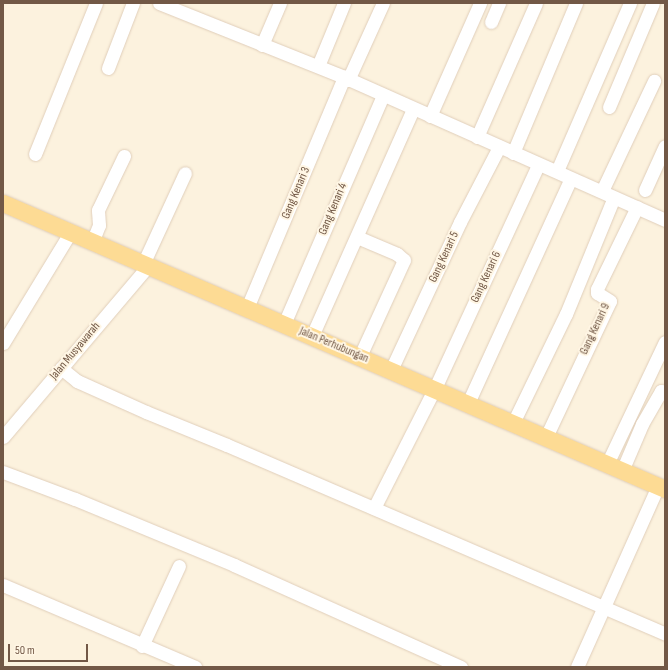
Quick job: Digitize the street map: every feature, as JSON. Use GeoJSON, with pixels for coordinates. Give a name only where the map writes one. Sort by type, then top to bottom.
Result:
{"type":"FeatureCollection","features":[{"type":"Feature","properties":{"kind":"main road","name":"Jalan Perhubungan"},"geometry":{"type":"LineString","coordinates":[[3,203],[93,240],[145,265],[435,388],[662,488]]}},
{"type":"Feature","properties":{"kind":"street"},"geometry":{"type":"LineString","coordinates":[[35,154],[96,3]]}},
{"type":"Feature","properties":{"kind":"street"},"geometry":{"type":"LineString","coordinates":[[108,68],[133,3]]}},
{"type":"Feature","properties":{"kind":"street"},"geometry":{"type":"LineString","coordinates":[[159,3],[346,78],[538,165],[557,171],[665,220]]}},
{"type":"Feature","properties":{"kind":"street"},"geometry":{"type":"LineString","coordinates":[[262,45],[280,3]]}},
{"type":"Feature","properties":{"kind":"street"},"geometry":{"type":"LineString","coordinates":[[318,66],[344,3]]}},
{"type":"Feature","properties":{"kind":"street","name":"Gang Kenari 3"},"geometry":{"type":"LineString","coordinates":[[246,308],[346,78],[383,3]]}},
{"type":"Feature","properties":{"kind":"street"},"geometry":{"type":"LineString","coordinates":[[430,116],[480,3]]}},
{"type":"Feature","properties":{"kind":"street"},"geometry":{"type":"LineString","coordinates":[[491,22],[499,3]]}},
{"type":"Feature","properties":{"kind":"street"},"geometry":{"type":"LineString","coordinates":[[476,137],[536,3]]}},
{"type":"Feature","properties":{"kind":"street"},"geometry":{"type":"LineString","coordinates":[[513,153],[576,3]]}},
{"type":"Feature","properties":{"kind":"street"},"geometry":{"type":"LineString","coordinates":[[557,171],[630,3]]}},
{"type":"Feature","properties":{"kind":"street"},"geometry":{"type":"LineString","coordinates":[[609,107],[653,3]]}},
{"type":"Feature","properties":{"kind":"street"},"geometry":{"type":"LineString","coordinates":[[513,423],[566,314],[608,194],[654,81]]}},
{"type":"Feature","properties":{"kind":"street","name":"Gang Kenari 4"},"geometry":{"type":"LineString","coordinates":[[284,324],[383,95]]}},
{"type":"Feature","properties":{"kind":"street"},"geometry":{"type":"LineString","coordinates":[[312,336],[358,237],[413,109]]}},
{"type":"Feature","properties":{"kind":"street"},"geometry":{"type":"LineString","coordinates":[[645,190],[665,146]]}},
{"type":"Feature","properties":{"kind":"street","name":"Gang Kenari 5"},"geometry":{"type":"LineString","coordinates":[[392,370],[460,222],[499,147]]}},
{"type":"Feature","properties":{"kind":"street"},"geometry":{"type":"LineString","coordinates":[[93,240],[99,225],[98,210],[124,156]]}},
{"type":"Feature","properties":{"kind":"street","name":"Gang Kenari 6"},"geometry":{"type":"LineString","coordinates":[[374,508],[435,388],[538,165]]}},
{"type":"Feature","properties":{"kind":"street","name":"Jalan Musyawarah"},"geometry":{"type":"LineString","coordinates":[[3,437],[145,265],[185,173]]}},
{"type":"Feature","properties":{"kind":"street"},"geometry":{"type":"LineString","coordinates":[[468,403],[571,178]]}},
{"type":"Feature","properties":{"kind":"street","name":"Gang Kenari 9"},"geometry":{"type":"LineString","coordinates":[[546,437],[610,301],[597,293],[597,289],[637,207]]}},
{"type":"Feature","properties":{"kind":"street"},"geometry":{"type":"LineString","coordinates":[[3,343],[71,231]]}},
{"type":"Feature","properties":{"kind":"street"},"geometry":{"type":"LineString","coordinates":[[358,237],[397,254],[404,260],[360,356]]}},
{"type":"Feature","properties":{"kind":"street"},"geometry":{"type":"LineString","coordinates":[[607,464],[665,342]]}},
{"type":"Feature","properties":{"kind":"street"},"geometry":{"type":"LineString","coordinates":[[61,368],[77,381],[146,412],[374,508],[665,634]]}},
{"type":"Feature","properties":{"kind":"street"},"geometry":{"type":"LineString","coordinates":[[622,471],[642,424],[661,391],[665,392]]}},
{"type":"Feature","properties":{"kind":"street"},"geometry":{"type":"LineString","coordinates":[[3,472],[75,499],[234,565],[461,667]]}},
{"type":"Feature","properties":{"kind":"street"},"geometry":{"type":"LineString","coordinates":[[577,667],[662,488]]}},
{"type":"Feature","properties":{"kind":"street"},"geometry":{"type":"LineString","coordinates":[[142,646],[179,566]]}},
{"type":"Feature","properties":{"kind":"street"},"geometry":{"type":"LineString","coordinates":[[3,585],[142,646],[196,667]]}}]}
